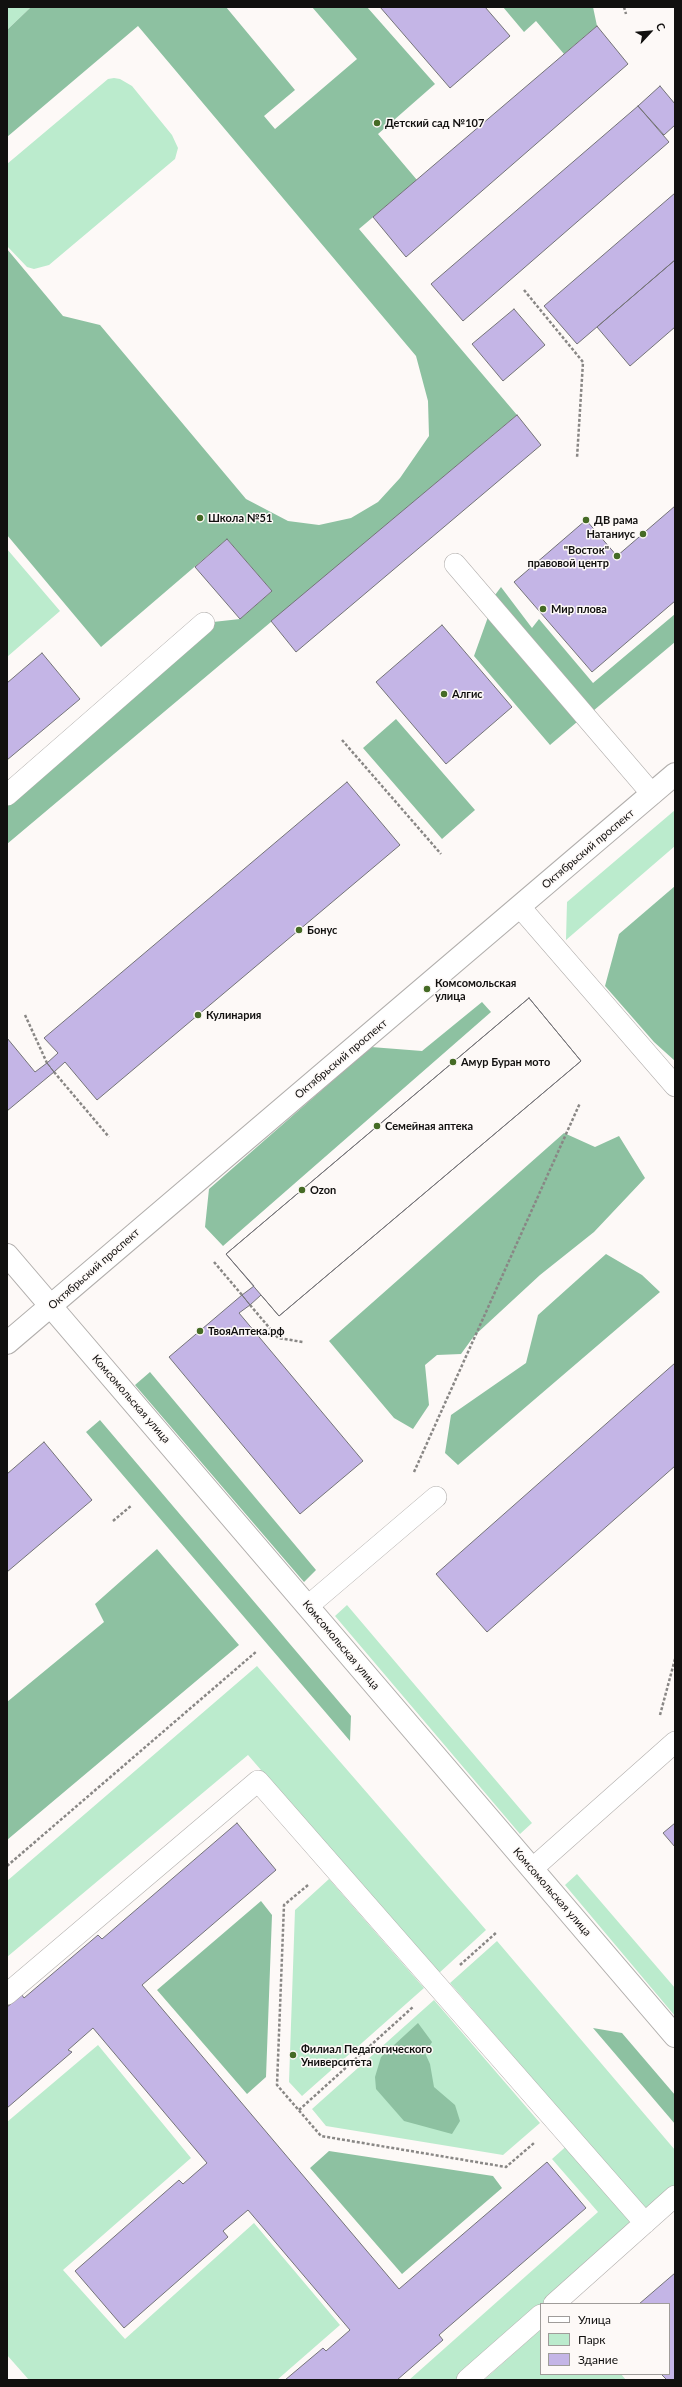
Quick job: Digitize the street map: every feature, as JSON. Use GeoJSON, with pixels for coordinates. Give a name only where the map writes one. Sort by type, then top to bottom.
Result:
{"type":"FeatureCollection","features":[{"type":"Feature","properties":{"kind":"street","name":"Октябрьский проспект"},"geometry":{"type":"LineString","coordinates":[[7,1343],[675,774]]}},
{"type":"Feature","properties":{"kind":"street","name":"Комсомольская улица"},"geometry":{"type":"LineString","coordinates":[[7,1255],[675,2036]]}},
{"type":"Feature","properties":{"kind":"lane"},"geometry":{"type":"LineString","coordinates":[[455,564],[652,794]]}},
{"type":"Feature","properties":{"kind":"lane"},"geometry":{"type":"LineString","coordinates":[[7,795],[204,623]]}},
{"type":"Feature","properties":{"kind":"lane"},"geometry":{"type":"LineString","coordinates":[[520,907],[675,1086]]}},
{"type":"Feature","properties":{"kind":"lane"},"geometry":{"type":"LineString","coordinates":[[308,1606],[436,1497]]}},
{"type":"Feature","properties":{"kind":"lane"},"geometry":{"type":"LineString","coordinates":[[532,1869],[675,1742]]}},
{"type":"Feature","properties":{"kind":"lane"},"geometry":{"type":"LineString","coordinates":[[7,1994],[258,1781],[645,2223]]}},
{"type":"Feature","properties":{"kind":"lane"},"geometry":{"type":"LineString","coordinates":[[555,2303],[675,2196]]}},
{"type":"Feature","properties":{"kind":"lane"},"geometry":{"type":"LineString","coordinates":[[467,2380],[540,2316]]}},
{"type":"Feature","properties":{"kind":"path"},"geometry":{"type":"LineString","coordinates":[[624,7],[626,14]]}},
{"type":"Feature","properties":{"kind":"path"},"geometry":{"type":"LineString","coordinates":[[524,290],[583,362],[577,458]]}},
{"type":"Feature","properties":{"kind":"path"},"geometry":{"type":"LineString","coordinates":[[342,740],[441,854]]}},
{"type":"Feature","properties":{"kind":"path"},"geometry":{"type":"LineString","coordinates":[[26,1015],[46,1063]]}},
{"type":"Feature","properties":{"kind":"path"},"geometry":{"type":"LineString","coordinates":[[54,1072],[109,1137]]}},
{"type":"Feature","properties":{"kind":"path"},"geometry":{"type":"LineString","coordinates":[[414,1472],[580,1103]]}},
{"type":"Feature","properties":{"kind":"path"},"geometry":{"type":"LineString","coordinates":[[214,1262],[242,1295]]}},
{"type":"Feature","properties":{"kind":"path"},"geometry":{"type":"LineString","coordinates":[[250,1305],[278,1338],[303,1342]]}},
{"type":"Feature","properties":{"kind":"path"},"geometry":{"type":"LineString","coordinates":[[114,1521],[132,1505]]}},
{"type":"Feature","properties":{"kind":"path"},"geometry":{"type":"LineString","coordinates":[[7,1866],[257,1651]]}},
{"type":"Feature","properties":{"kind":"path"},"geometry":{"type":"LineString","coordinates":[[284,1905],[277,2084],[321,2136],[506,2167],[558,2124]]}},
{"type":"Feature","properties":{"kind":"path"},"geometry":{"type":"LineString","coordinates":[[298,2110],[497,1932]]}},
{"type":"Feature","properties":{"kind":"green space"},"geometry":{"type":"Polygon","coordinates":[[[7,7],[31,7],[7,30],[7,7]]]}},
{"type":"Feature","properties":{"kind":"green space"},"geometry":{"type":"Polygon","coordinates":[[[31,7],[226,7],[295,90],[264,116],[275,129],[357,59],[312,7],[367,7],[435,84],[378,134],[417,180],[359,229],[517,415],[7,844],[7,795],[204,623],[240,619],[272,591],[227,539],[101,647],[7,535],[7,249],[63,316],[100,325],[246,499],[288,521],[319,525],[351,518],[378,502],[400,478],[429,436],[428,401],[416,356],[138,26],[7,137],[7,30],[31,7]]]}},
{"type":"Feature","properties":{"kind":"green space"},"geometry":{"type":"Polygon","coordinates":[[[503,7],[593,7],[597,26],[564,54],[536,21],[524,32],[503,7]]]}},
{"type":"Feature","properties":{"kind":"green space"},"geometry":{"type":"Polygon","coordinates":[[[108,79],[120,79],[132,86],[172,135],[178,148],[175,159],[49,265],[34,269],[27,267],[7,246],[7,164],[108,79]]]}},
{"type":"Feature","properties":{"kind":"green space"},"geometry":{"type":"Polygon","coordinates":[[[7,549],[60,611],[7,657],[7,549]]]}},
{"type":"Feature","properties":{"kind":"green space"},"geometry":{"type":"Polygon","coordinates":[[[501,587],[532,628],[539,619],[593,683],[675,614],[675,642],[593,711],[495,595],[501,587]]]}},
{"type":"Feature","properties":{"kind":"green space"},"geometry":{"type":"Polygon","coordinates":[[[488,617],[577,722],[550,745],[474,656],[488,617]]]}},
{"type":"Feature","properties":{"kind":"green space"},"geometry":{"type":"Polygon","coordinates":[[[396,719],[475,810],[442,839],[363,748],[396,719]]]}},
{"type":"Feature","properties":{"kind":"green space"},"geometry":{"type":"Polygon","coordinates":[[[675,810],[675,846],[566,940],[567,902],[675,810]]]}},
{"type":"Feature","properties":{"kind":"green space"},"geometry":{"type":"Polygon","coordinates":[[[675,886],[675,1061],[654,1042],[605,986],[619,934],[675,886]]]}},
{"type":"Feature","properties":{"kind":"green space"},"geometry":{"type":"Polygon","coordinates":[[[482,1002],[491,1012],[223,1246],[205,1227],[209,1189],[371,1047],[422,1051],[482,1002]]]}},
{"type":"Feature","properties":{"kind":"green space"},"geometry":{"type":"Polygon","coordinates":[[[564,1133],[595,1147],[619,1136],[645,1178],[594,1232],[540,1275],[474,1336],[461,1354],[437,1355],[425,1365],[429,1405],[413,1429],[394,1418],[329,1341],[564,1133]]]}},
{"type":"Feature","properties":{"kind":"green space"},"geometry":{"type":"Polygon","coordinates":[[[606,1254],[642,1275],[660,1292],[458,1465],[445,1453],[451,1415],[526,1363],[538,1315],[606,1254]]]}},
{"type":"Feature","properties":{"kind":"green space"},"geometry":{"type":"Polygon","coordinates":[[[150,1372],[316,1570],[304,1582],[135,1385],[150,1372]]]}},
{"type":"Feature","properties":{"kind":"green space"},"geometry":{"type":"Polygon","coordinates":[[[100,1420],[351,1716],[350,1741],[86,1432],[100,1420]]]}},
{"type":"Feature","properties":{"kind":"green space"},"geometry":{"type":"Polygon","coordinates":[[[157,1549],[239,1645],[7,1840],[7,1702],[104,1622],[95,1604],[157,1549]]]}},
{"type":"Feature","properties":{"kind":"green space"},"geometry":{"type":"Polygon","coordinates":[[[347,1605],[532,1823],[520,1834],[335,1616],[347,1605]]]}},
{"type":"Feature","properties":{"kind":"green space"},"geometry":{"type":"Polygon","coordinates":[[[257,1666],[486,1930],[438,1974],[248,1755],[7,1957],[7,1881],[257,1666]]]}},
{"type":"Feature","properties":{"kind":"green space"},"geometry":{"type":"Polygon","coordinates":[[[577,1874],[675,1988],[675,2016],[565,1885],[577,1874]]]}},
{"type":"Feature","properties":{"kind":"green space"},"geometry":{"type":"Polygon","coordinates":[[[329,1879],[424,1988],[302,2096],[289,2082],[295,1910],[329,1879]]]}},
{"type":"Feature","properties":{"kind":"green space"},"geometry":{"type":"Polygon","coordinates":[[[261,1901],[272,1915],[266,2077],[247,2094],[157,1990],[261,1901]]]}},
{"type":"Feature","properties":{"kind":"green space"},"geometry":{"type":"Polygon","coordinates":[[[497,1941],[675,2150],[675,2189],[544,2303],[540,2303],[540,2307],[456,2380],[409,2380],[598,2212],[552,2159],[580,2134],[450,1983],[497,1941]]]}},
{"type":"Feature","properties":{"kind":"green space"},"geometry":{"type":"Polygon","coordinates":[[[434,2000],[540,2123],[503,2155],[326,2126],[312,2109],[434,2000]]]}},
{"type":"Feature","properties":{"kind":"green space"},"geometry":{"type":"Polygon","coordinates":[[[418,2023],[432,2042],[425,2053],[430,2064],[434,2087],[455,2105],[460,2121],[452,2134],[404,2121],[376,2089],[375,2077],[381,2057],[418,2023]]]}},
{"type":"Feature","properties":{"kind":"green space"},"geometry":{"type":"Polygon","coordinates":[[[593,2028],[622,2033],[675,2095],[675,2124],[593,2028]]]}},
{"type":"Feature","properties":{"kind":"green space"},"geometry":{"type":"Polygon","coordinates":[[[98,2045],[191,2158],[63,2270],[125,2339],[254,2223],[340,2325],[277,2380],[29,2380],[7,2355],[7,2122],[98,2045]]]}},
{"type":"Feature","properties":{"kind":"green space"},"geometry":{"type":"Polygon","coordinates":[[[329,2151],[493,2176],[502,2188],[402,2274],[310,2168],[329,2151]]]}},
{"type":"Feature","properties":{"kind":"green space"},"geometry":{"type":"Polygon","coordinates":[[[540,2330],[540,2375],[622,2375],[626,2380],[484,2380],[540,2330]]]}},
{"type":"Feature","properties":{"kind":"building"},"geometry":{"type":"Polygon","coordinates":[[[380,7],[485,7],[510,36],[450,88],[380,7]]]}},
{"type":"Feature","properties":{"kind":"building"},"geometry":{"type":"Polygon","coordinates":[[[597,26],[628,64],[406,257],[373,217],[597,26]]]}},
{"type":"Feature","properties":{"kind":"building"},"geometry":{"type":"Polygon","coordinates":[[[660,86],[675,104],[675,125],[664,135],[638,106],[660,86]]]}},
{"type":"Feature","properties":{"kind":"building"},"geometry":{"type":"Polygon","coordinates":[[[638,106],[669,142],[463,321],[431,284],[638,106]]]}},
{"type":"Feature","properties":{"kind":"building"},"geometry":{"type":"Polygon","coordinates":[[[675,193],[675,260],[577,344],[544,306],[675,193]]]}},
{"type":"Feature","properties":{"kind":"building"},"geometry":{"type":"Polygon","coordinates":[[[675,260],[675,327],[630,366],[597,327],[675,260]]]}},
{"type":"Feature","properties":{"kind":"building"},"geometry":{"type":"Polygon","coordinates":[[[514,309],[545,345],[503,381],[472,344],[514,309]]]}},
{"type":"Feature","properties":{"kind":"building"},"geometry":{"type":"Polygon","coordinates":[[[517,415],[541,445],[296,652],[271,621],[517,415]]]}},
{"type":"Feature","properties":{"kind":"building"},"geometry":{"type":"Polygon","coordinates":[[[675,506],[675,601],[592,672],[514,582],[586,520],[617,556],[675,506]]]}},
{"type":"Feature","properties":{"kind":"building"},"geometry":{"type":"Polygon","coordinates":[[[227,539],[272,591],[240,619],[195,567],[227,539]]]}},
{"type":"Feature","properties":{"kind":"building","name":"Алгис"},"geometry":{"type":"Polygon","coordinates":[[[442,625],[512,707],[446,764],[376,682],[442,625]]]}},
{"type":"Feature","properties":{"kind":"building"},"geometry":{"type":"Polygon","coordinates":[[[42,653],[80,699],[7,760],[7,683],[42,653]]]}},
{"type":"Feature","properties":{"kind":"building"},"geometry":{"type":"Polygon","coordinates":[[[347,782],[400,845],[97,1100],[65,1062],[54,1072],[47,1063],[58,1053],[44,1038],[347,782]]]}},
{"type":"Feature","properties":{"kind":"building"},"geometry":{"type":"Polygon","coordinates":[[[529,998],[581,1061],[279,1316],[226,1254],[529,998]]]}},
{"type":"Feature","properties":{"kind":"building"},"geometry":{"type":"Polygon","coordinates":[[[529,998],[581,1061],[279,1316],[261,1295],[250,1305],[242,1295],[254,1286],[226,1254],[529,998]]]}},
{"type":"Feature","properties":{"kind":"building"},"geometry":{"type":"Polygon","coordinates":[[[7,1038],[35,1072],[47,1063],[54,1072],[7,1111],[7,1038]]]}},
{"type":"Feature","properties":{"kind":"building"},"geometry":{"type":"Polygon","coordinates":[[[242,1295],[250,1305],[239,1313],[363,1461],[300,1514],[169,1357],[242,1295]]]}},
{"type":"Feature","properties":{"kind":"building"},"geometry":{"type":"Polygon","coordinates":[[[675,1363],[675,1466],[487,1632],[436,1574],[675,1363]]]}},
{"type":"Feature","properties":{"kind":"building"},"geometry":{"type":"Polygon","coordinates":[[[44,1442],[92,1500],[7,1572],[7,1474],[44,1442]]]}},
{"type":"Feature","properties":{"kind":"building"},"geometry":{"type":"Polygon","coordinates":[[[237,1823],[276,1870],[142,1985],[399,2289],[547,2162],[586,2208],[439,2335],[443,2340],[397,2380],[285,2380],[323,2348],[326,2351],[350,2330],[248,2210],[223,2231],[228,2237],[124,2328],[75,2271],[179,2180],[183,2184],[207,2163],[93,2028],[68,2050],[72,2052],[7,2108],[7,2007],[22,1995],[24,1998],[98,1935],[102,1939],[237,1823]]]}},
{"type":"Feature","properties":{"kind":"building"},"geometry":{"type":"Polygon","coordinates":[[[675,1823],[675,1847],[663,1833],[675,1823]]]}},
{"type":"Feature","properties":{"kind":"building"},"geometry":{"type":"Polygon","coordinates":[[[675,2273],[675,2380],[667,2380],[662,2375],[670,2375],[670,2303],[640,2303],[675,2273]]]}},
{"type":"Feature","properties":{"kind":"place","name":"Детский сад №107"},"geometry":{"type":"Point","coordinates":[377,123]}},
{"type":"Feature","properties":{"kind":"place","name":"Школа №51"},"geometry":{"type":"Point","coordinates":[200,518]}},
{"type":"Feature","properties":{"kind":"place","name":"ДВ рама"},"geometry":{"type":"Point","coordinates":[586,520]}},
{"type":"Feature","properties":{"kind":"place","name":"Натаниус"},"geometry":{"type":"Point","coordinates":[643,534]}},
{"type":"Feature","properties":{"kind":"place","name":"\"Восток\" правовой центр"},"geometry":{"type":"Point","coordinates":[617,556]}},
{"type":"Feature","properties":{"kind":"place","name":"Мир плова"},"geometry":{"type":"Point","coordinates":[543,609]}},
{"type":"Feature","properties":{"kind":"place","name":"Алгис"},"geometry":{"type":"Point","coordinates":[444,694]}},
{"type":"Feature","properties":{"kind":"place","name":"Бонус"},"geometry":{"type":"Point","coordinates":[299,930]}},
{"type":"Feature","properties":{"kind":"place","name":"Комсомольская улица"},"geometry":{"type":"Point","coordinates":[427,989]}},
{"type":"Feature","properties":{"kind":"place","name":"Кулинария"},"geometry":{"type":"Point","coordinates":[198,1015]}},
{"type":"Feature","properties":{"kind":"place","name":"Амур Буран мото"},"geometry":{"type":"Point","coordinates":[453,1062]}},
{"type":"Feature","properties":{"kind":"place","name":"Семейная аптека"},"geometry":{"type":"Point","coordinates":[377,1126]}},
{"type":"Feature","properties":{"kind":"place","name":"Ozon"},"geometry":{"type":"Point","coordinates":[302,1190]}},
{"type":"Feature","properties":{"kind":"place","name":"ТвояАптека.рф"},"geometry":{"type":"Point","coordinates":[200,1331]}},
{"type":"Feature","properties":{"kind":"place","name":"Филиал Педагогического Университета"},"geometry":{"type":"Point","coordinates":[293,2055]}}]}
